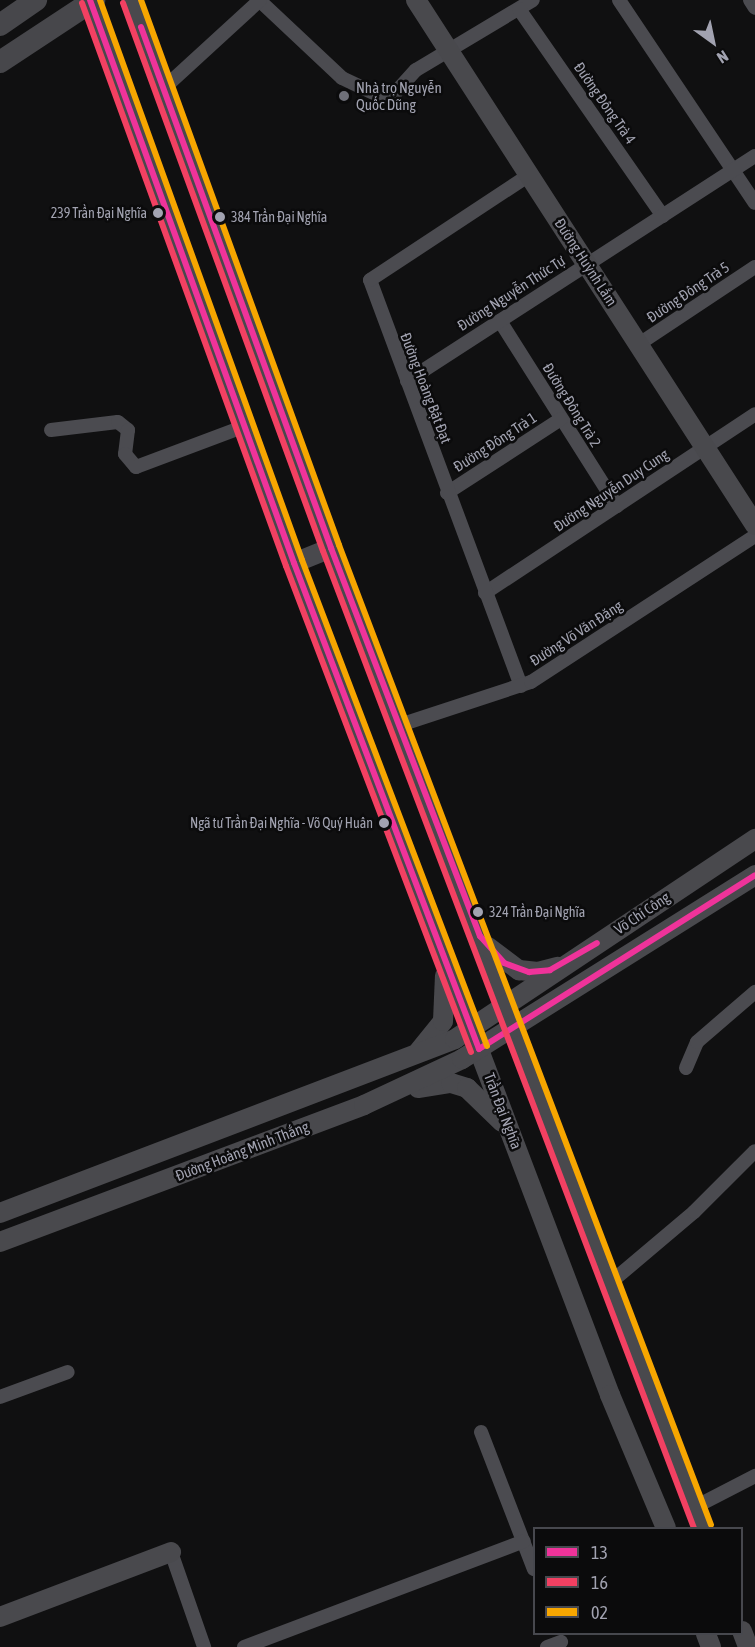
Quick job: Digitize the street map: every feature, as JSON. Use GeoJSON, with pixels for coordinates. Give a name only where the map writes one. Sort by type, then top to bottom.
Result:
{"type":"FeatureCollection","features":[{"type":"Feature","properties":{"kind":"main road"},"geometry":{"type":"LineString","coordinates":[[0,25],[36,0]]}},
{"type":"Feature","properties":{"kind":"main road"},"geometry":{"type":"LineString","coordinates":[[131,0],[331,548],[527,1058],[703,1527]]}},
{"type":"Feature","properties":{"kind":"main road","name":"Đường Huỳnh Lắm"},"geometry":{"type":"LineString","coordinates":[[416,0],[588,263],[755,525]]}},
{"type":"Feature","properties":{"kind":"main road"},"geometry":{"type":"LineString","coordinates":[[0,62],[92,1]]}},
{"type":"Feature","properties":{"kind":"main road","name":"Trần Đại Nghĩa"},"geometry":{"type":"LineString","coordinates":[[92,1],[294,563],[516,1146],[666,1527]]}},
{"type":"Feature","properties":{"kind":"main road"},"geometry":{"type":"LineString","coordinates":[[294,563],[331,548]]}},
{"type":"Feature","properties":{"kind":"main road","name":"Võ Chí Công"},"geometry":{"type":"LineString","coordinates":[[471,1029],[755,839]]}},
{"type":"Feature","properties":{"kind":"main road","name":"Võ Chí Công"},"geometry":{"type":"LineString","coordinates":[[479,1049],[755,875]]}},
{"type":"Feature","properties":{"kind":"main road"},"geometry":{"type":"LineString","coordinates":[[480,936],[497,957],[519,970],[538,972],[570,962]]}},
{"type":"Feature","properties":{"kind":"main road"},"geometry":{"type":"LineString","coordinates":[[401,1062],[426,1046],[442,1021],[444,958]]}},
{"type":"Feature","properties":{"kind":"main road","name":"Đường Hoàng Minh Thắng"},"geometry":{"type":"LineString","coordinates":[[0,1213],[401,1062],[471,1029]]}},
{"type":"Feature","properties":{"kind":"main road","name":"Đường Hoàng Minh Thắng"},"geometry":{"type":"LineString","coordinates":[[0,1242],[364,1105],[479,1049]]}},
{"type":"Feature","properties":{"kind":"main road"},"geometry":{"type":"LineString","coordinates":[[364,1105],[427,1085],[459,1085],[488,1104],[516,1146]]}},
{"type":"Feature","properties":{"kind":"main road"},"geometry":{"type":"LineString","coordinates":[[0,1617],[171,1552]]}},
{"type":"Feature","properties":{"kind":"street"},"geometry":{"type":"LineString","coordinates":[[164,88],[260,0],[342,78],[382,97],[395,93],[416,70],[450,53],[533,0]]}},
{"type":"Feature","properties":{"kind":"street"},"geometry":{"type":"LineString","coordinates":[[619,0],[755,203]]}},
{"type":"Feature","properties":{"kind":"street"},"geometry":{"type":"LineString","coordinates":[[750,0],[755,8]]}},
{"type":"Feature","properties":{"kind":"street","name":"Đường Đông Trà 4"},"geometry":{"type":"LineString","coordinates":[[519,9],[663,216]]}},
{"type":"Feature","properties":{"kind":"street","name":"Đường Nguyễn Thức Tự"},"geometry":{"type":"LineString","coordinates":[[407,381],[755,156]]}},
{"type":"Feature","properties":{"kind":"street","name":"Đường Hoàng Bật Đạt"},"geometry":{"type":"LineString","coordinates":[[521,686],[484,593],[370,280],[529,175]]}},
{"type":"Feature","properties":{"kind":"street","name":"Đường Đông Trà 5"},"geometry":{"type":"LineString","coordinates":[[639,344],[755,267]]}},
{"type":"Feature","properties":{"kind":"street","name":"Đường Đông Trà 2"},"geometry":{"type":"LineString","coordinates":[[500,321],[617,506]]}},
{"type":"Feature","properties":{"kind":"street","name":"Đường Nguyễn Duy Cung"},"geometry":{"type":"LineString","coordinates":[[484,593],[755,414]]}},
{"type":"Feature","properties":{"kind":"street","name":"Đường Đông Trà 1"},"geometry":{"type":"LineString","coordinates":[[447,492],[561,419]]}},
{"type":"Feature","properties":{"kind":"street"},"geometry":{"type":"LineString","coordinates":[[51,430],[118,422],[128,430],[125,454],[136,467],[245,426]]}},
{"type":"Feature","properties":{"kind":"street","name":"Đường Võ Văn Đặng"},"geometry":{"type":"LineString","coordinates":[[400,725],[521,686],[755,536]]}},
{"type":"Feature","properties":{"kind":"street"},"geometry":{"type":"LineString","coordinates":[[686,1068],[697,1041],[755,992]]}},
{"type":"Feature","properties":{"kind":"street"},"geometry":{"type":"LineString","coordinates":[[610,1283],[694,1212],[755,1151]]}},
{"type":"Feature","properties":{"kind":"street"},"geometry":{"type":"LineString","coordinates":[[0,1397],[68,1372]]}},
{"type":"Feature","properties":{"kind":"street"},"geometry":{"type":"LineString","coordinates":[[481,1432],[533,1566]]}},
{"type":"Feature","properties":{"kind":"street"},"geometry":{"type":"LineString","coordinates":[[695,1507],[755,1476]]}},
{"type":"Feature","properties":{"kind":"street"},"geometry":{"type":"LineString","coordinates":[[244,1647],[524,1541]]}},
{"type":"Feature","properties":{"kind":"street"},"geometry":{"type":"LineString","coordinates":[[171,1552],[204,1647]]}},
{"type":"Feature","properties":{"kind":"street"},"geometry":{"type":"LineString","coordinates":[[547,1647],[561,1641]]}},
{"type":"Feature","properties":{"kind":"transit line","name":"13"},"geometry":{"type":"LineString","coordinates":[[90,0],[294,563],[479,1049],[755,875]]}},
{"type":"Feature","properties":{"kind":"transit line","name":"02"},"geometry":{"type":"LineString","coordinates":[[100,0],[302,560],[487,1046]]}},
{"type":"Feature","properties":{"kind":"transit line","name":"02"},"geometry":{"type":"LineString","coordinates":[[141,0],[339,545],[711,1525]]}},
{"type":"Feature","properties":{"kind":"transit line","name":"16"},"geometry":{"type":"LineString","coordinates":[[82,3],[286,566],[471,1052]]}},
{"type":"Feature","properties":{"kind":"transit line","name":"16"},"geometry":{"type":"LineString","coordinates":[[123,3],[323,551],[694,1527]]}},
{"type":"Feature","properties":{"kind":"transit line","name":"13"},"geometry":{"type":"LineString","coordinates":[[141,27],[331,548],[480,936],[504,963],[529,972],[550,970],[597,943]]}},
{"type":"Feature","properties":{"kind":"place","name":"Nhà trọ Nguyễn Quốc Dũng"},"geometry":{"type":"Point","coordinates":[344,96]}},
{"type":"Feature","properties":{"kind":"place","name":"239 Trần Đại Nghĩa"},"geometry":{"type":"Point","coordinates":[158,213]}},
{"type":"Feature","properties":{"kind":"place","name":"384 Trần Đại Nghĩa"},"geometry":{"type":"Point","coordinates":[220,217]}},
{"type":"Feature","properties":{"kind":"place","name":"Ngã tư Trần Đại Nghĩa - Võ Quý Huân"},"geometry":{"type":"Point","coordinates":[384,823]}},
{"type":"Feature","properties":{"kind":"place","name":"324 Trần Đại Nghĩa"},"geometry":{"type":"Point","coordinates":[478,912]}}]}
